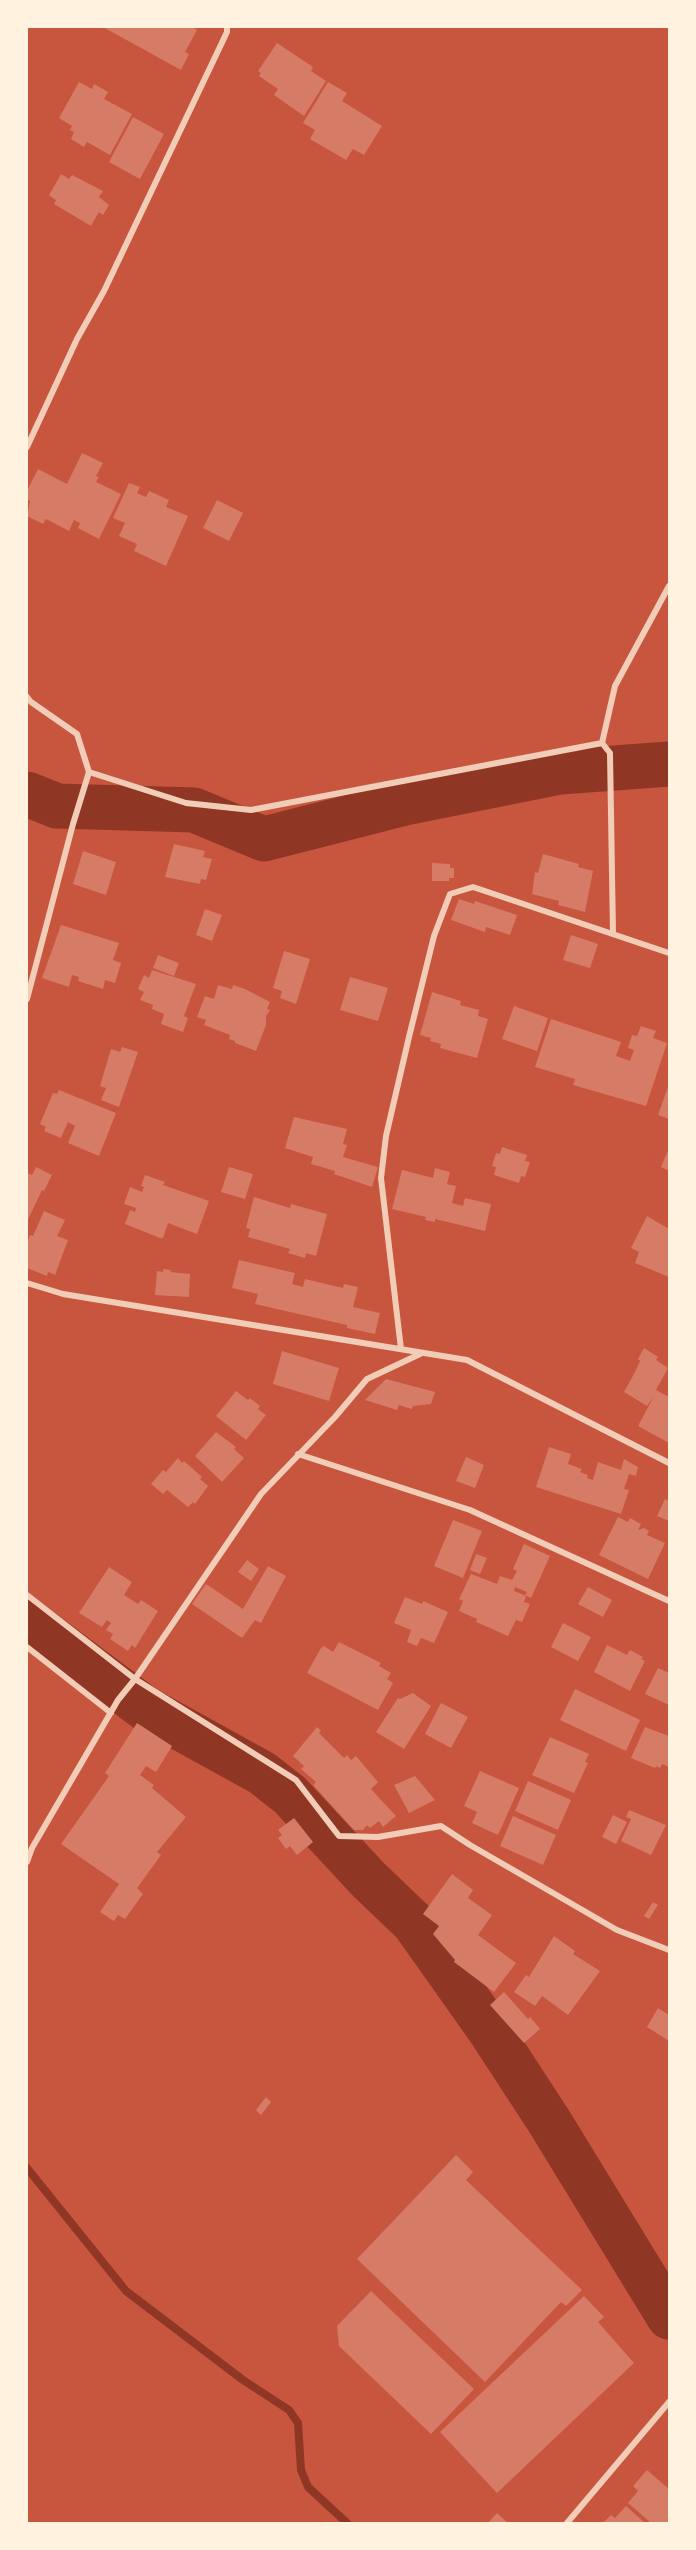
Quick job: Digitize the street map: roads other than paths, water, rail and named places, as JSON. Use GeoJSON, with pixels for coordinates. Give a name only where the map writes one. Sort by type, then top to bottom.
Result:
{"type":"FeatureCollection","features":[{"type":"Feature","properties":{"kind":"street"},"geometry":{"type":"LineString","coordinates":[[27,447],[77,339],[104,291],[227,32],[227,27]]}},
{"type":"Feature","properties":{"kind":"street"},"geometry":{"type":"LineString","coordinates":[[602,743],[615,686],[669,586]]}},
{"type":"Feature","properties":{"kind":"street"},"geometry":{"type":"LineString","coordinates":[[27,697],[77,734],[89,772],[27,999]]}},
{"type":"Feature","properties":{"kind":"street"},"geometry":{"type":"LineString","coordinates":[[602,743],[610,753],[614,934]]}},
{"type":"Feature","properties":{"kind":"street"},"geometry":{"type":"LineString","coordinates":[[89,772],[186,803],[251,810],[602,743]]}},
{"type":"Feature","properties":{"kind":"street"},"geometry":{"type":"LineString","coordinates":[[401,1349],[381,1178],[386,1136],[409,1037],[434,936],[450,894],[473,887],[669,953]]}},
{"type":"Feature","properties":{"kind":"street"},"geometry":{"type":"LineString","coordinates":[[27,1283],[63,1294],[466,1360],[669,1463]]}},
{"type":"Feature","properties":{"kind":"street"},"geometry":{"type":"LineString","coordinates":[[27,1862],[32,1848],[118,1700],[135,1679],[261,1494],[335,1418],[366,1379],[421,1353]]}},
{"type":"Feature","properties":{"kind":"street"},"geometry":{"type":"LineString","coordinates":[[298,1454],[470,1510],[669,1601]]}},
{"type":"Feature","properties":{"kind":"street"},"geometry":{"type":"LineString","coordinates":[[27,1595],[135,1679],[296,1780],[339,1836],[378,1837],[441,1826],[617,1930],[669,1950]]}},
{"type":"Feature","properties":{"kind":"street"},"geometry":{"type":"LineString","coordinates":[[27,1647],[111,1713]]}},
{"type":"Feature","properties":{"kind":"street"},"geometry":{"type":"LineString","coordinates":[[567,2523],[669,2402]]}},
{"type":"Feature","properties":{"kind":"waterway"},"geometry":{"type":"LineString","coordinates":[[27,794],[57,806],[194,810],[264,839],[405,803],[560,772],[669,764]]}},
{"type":"Feature","properties":{"kind":"waterway"},"geometry":{"type":"LineString","coordinates":[[27,1620],[146,1709],[262,1773],[290,1795],[369,1880],[414,1923],[489,2029],[549,2121],[669,2317]]}},
{"type":"Feature","properties":{"kind":"waterway"},"geometry":{"type":"LineString","coordinates":[[27,2168],[126,2291],[243,2380],[289,2410],[298,2423],[301,2470],[308,2487],[347,2523]]}}]}
